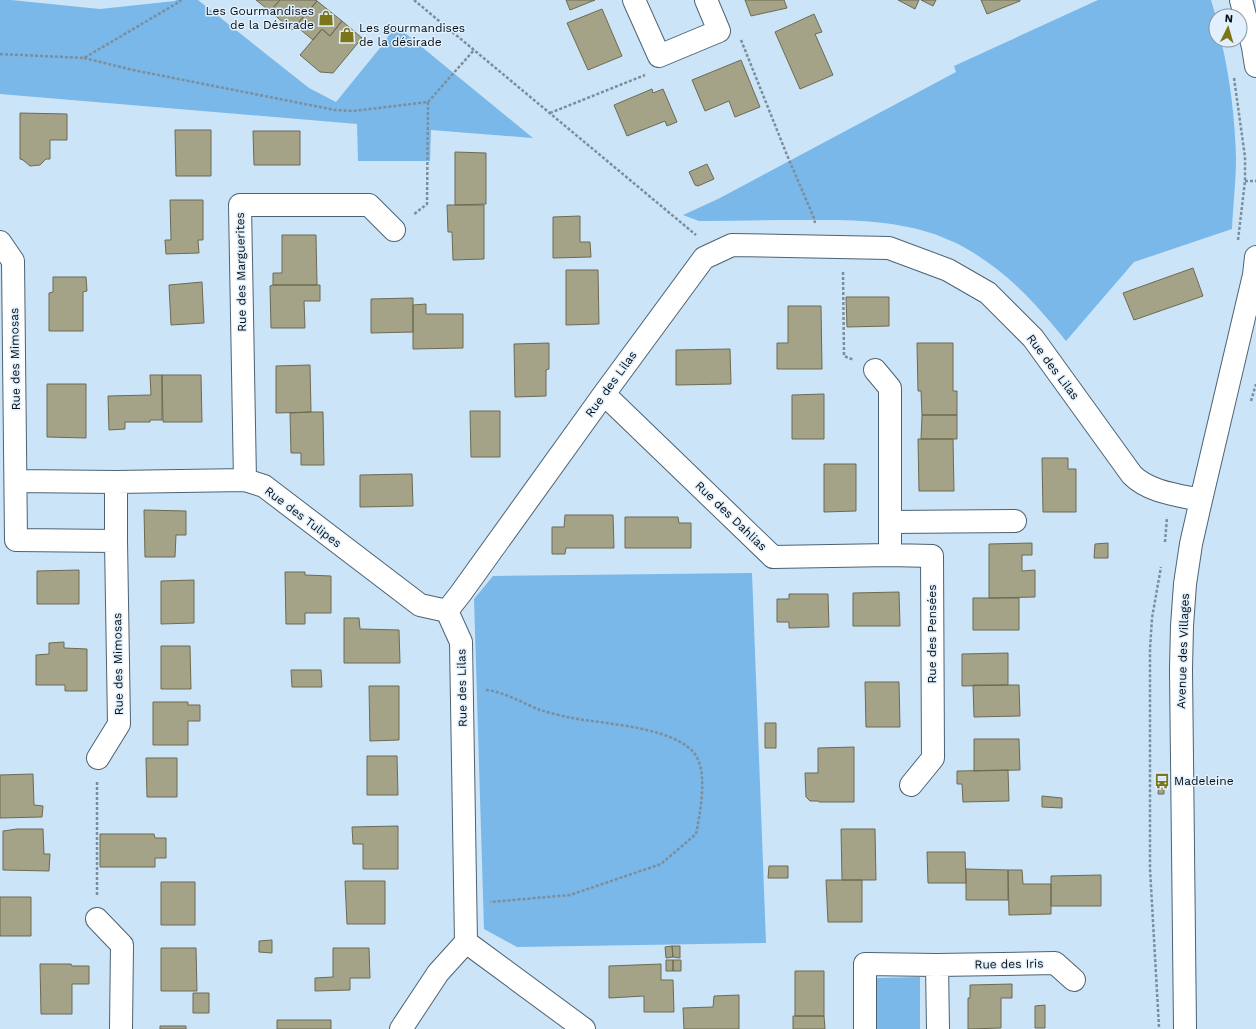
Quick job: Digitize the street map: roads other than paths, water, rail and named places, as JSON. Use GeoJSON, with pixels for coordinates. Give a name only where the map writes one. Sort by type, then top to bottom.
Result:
{"type":"FeatureCollection","features":[{"type":"Feature","properties":{"kind":"street"},"geometry":{"type":"LineString","coordinates":[[634,0],[659,56],[719,31],[706,0]]}},
{"type":"Feature","properties":{"kind":"street"},"geometry":{"type":"LineString","coordinates":[[1241,0],[1250,33],[1256,66]]}},
{"type":"Feature","properties":{"kind":"street","name":"Rue des Marguerites"},"geometry":{"type":"LineString","coordinates":[[245,480],[240,205],[369,206],[394,230]]}},
{"type":"Feature","properties":{"kind":"street","name":"Rue des Mimosas"},"geometry":{"type":"LineString","coordinates":[[0,242],[13,261],[16,540],[116,541]]}},
{"type":"Feature","properties":{"kind":"street","name":"Rue des Lilas"},"geometry":{"type":"LineString","coordinates":[[466,942],[461,642],[447,611],[461,594],[604,394],[704,258],[732,245],[889,248],[948,270],[988,293],[1033,338],[1138,481],[1170,494],[1201,500]]}},
{"type":"Feature","properties":{"kind":"street","name":"Avenue des Villages"},"geometry":{"type":"LineString","coordinates":[[1185,1029],[1181,669],[1185,584],[1191,544],[1255,269]]}},
{"type":"Feature","properties":{"kind":"street"},"geometry":{"type":"LineString","coordinates":[[875,370],[890,388],[890,555]]}},
{"type":"Feature","properties":{"kind":"street","name":"Rue des Dahlias"},"geometry":{"type":"LineString","coordinates":[[604,394],[773,557],[890,555]]}},
{"type":"Feature","properties":{"kind":"street","name":"Rue des Tulipes"},"geometry":{"type":"LineString","coordinates":[[116,482],[245,480],[264,486],[420,605],[447,611]]}},
{"type":"Feature","properties":{"kind":"street"},"geometry":{"type":"LineString","coordinates":[[16,481],[116,482]]}},
{"type":"Feature","properties":{"kind":"street","name":"Rue des Mimosas"},"geometry":{"type":"LineString","coordinates":[[98,758],[119,724],[116,482]]}},
{"type":"Feature","properties":{"kind":"street"},"geometry":{"type":"LineString","coordinates":[[891,519],[1015,521]]}},
{"type":"Feature","properties":{"kind":"street","name":"Rue des Pensées"},"geometry":{"type":"LineString","coordinates":[[890,555],[932,556],[932,758],[911,785]]}},
{"type":"Feature","properties":{"kind":"street"},"geometry":{"type":"LineString","coordinates":[[97,919],[122,945],[121,1029]]}},
{"type":"Feature","properties":{"kind":"street"},"geometry":{"type":"LineString","coordinates":[[401,1029],[438,973],[466,942],[584,1029]]}},
{"type":"Feature","properties":{"kind":"street","name":"Rue des Iris"},"geometry":{"type":"LineString","coordinates":[[865,1029],[865,964],[937,965],[1055,963],[1074,980]]}},
{"type":"Feature","properties":{"kind":"street"},"geometry":{"type":"LineString","coordinates":[[937,965],[938,1029]]}},
{"type":"Feature","properties":{"kind":"place","name":"Les Gourmandises de la Désirade"},"geometry":{"type":"Point","coordinates":[326,18]}},
{"type":"Feature","properties":{"kind":"place","name":"Les gourmandises de la désirade"},"geometry":{"type":"Point","coordinates":[347,35]}},
{"type":"Feature","properties":{"kind":"place","name":"Madeleine"},"geometry":{"type":"Point","coordinates":[1162,781]}}]}
